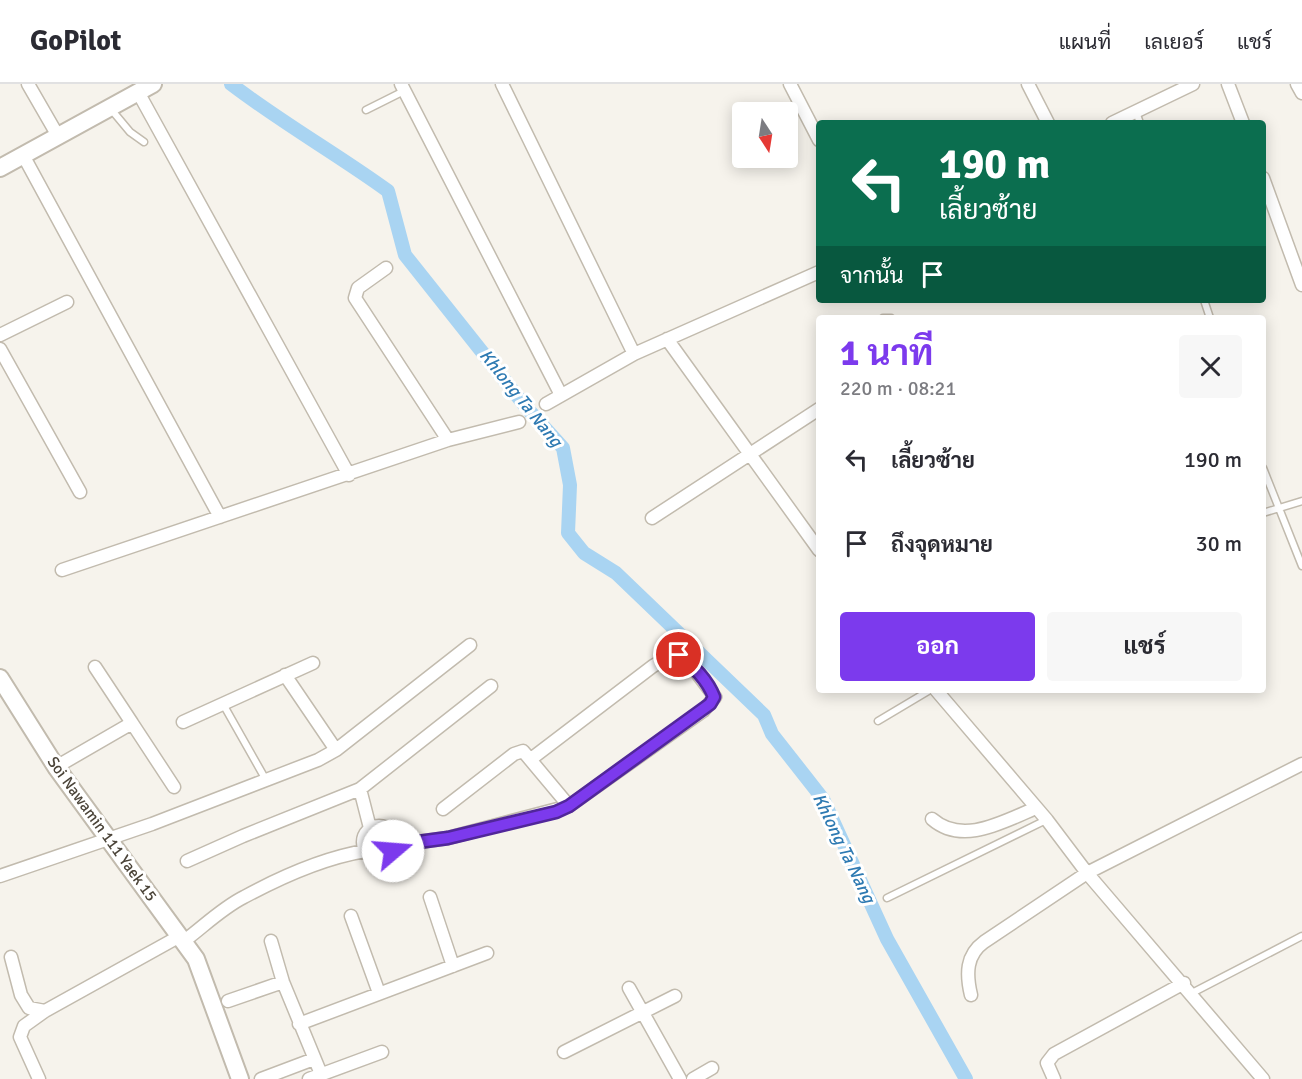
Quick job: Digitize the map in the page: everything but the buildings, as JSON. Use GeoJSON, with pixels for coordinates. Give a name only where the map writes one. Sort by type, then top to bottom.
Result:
{"type":"FeatureCollection","features":[{"type":"Feature","properties":{"kind":"street"},"geometry":{"type":"LineString","coordinates":[[28,84],[58,136]]}},
{"type":"Feature","properties":{"kind":"street"},"geometry":{"type":"LineString","coordinates":[[502,84],[634,354]]}},
{"type":"Feature","properties":{"kind":"street"},"geometry":{"type":"LineString","coordinates":[[790,84],[816,134]]}},
{"type":"Feature","properties":{"kind":"street"},"geometry":{"type":"LineString","coordinates":[[1028,84],[1046,120]]}},
{"type":"Feature","properties":{"kind":"street"},"geometry":{"type":"LineString","coordinates":[[1138,117],[1193,84]]}},
{"type":"Feature","properties":{"kind":"street"},"geometry":{"type":"LineString","coordinates":[[1228,84],[1242,120]]}},
{"type":"Feature","properties":{"kind":"street"},"geometry":{"type":"LineString","coordinates":[[1297,84],[1302,93]]}},
{"type":"Feature","properties":{"kind":"street"},"geometry":{"type":"LineString","coordinates":[[403,87],[503,288],[561,395]]}},
{"type":"Feature","properties":{"kind":"street"},"geometry":{"type":"LineString","coordinates":[[0,168],[145,88],[349,474]]}},
{"type":"Feature","properties":{"kind":"street"},"geometry":{"type":"LineString","coordinates":[[23,155],[220,517]]}},
{"type":"Feature","properties":{"kind":"street"},"geometry":{"type":"LineString","coordinates":[[1266,186],[1302,285]]}},
{"type":"Feature","properties":{"kind":"street"},"geometry":{"type":"LineString","coordinates":[[386,268],[358,288],[355,298],[448,440]]}},
{"type":"Feature","properties":{"kind":"street"},"geometry":{"type":"LineString","coordinates":[[546,404],[634,354],[816,273]]}},
{"type":"Feature","properties":{"kind":"street"},"geometry":{"type":"LineString","coordinates":[[0,335],[67,302]]}},
{"type":"Feature","properties":{"kind":"street"},"geometry":{"type":"LineString","coordinates":[[667,339],[816,546]]}},
{"type":"Feature","properties":{"kind":"street"},"geometry":{"type":"LineString","coordinates":[[0,349],[80,492]]}},
{"type":"Feature","properties":{"kind":"street"},"geometry":{"type":"LineString","coordinates":[[652,518],[816,411]]}},
{"type":"Feature","properties":{"kind":"street"},"geometry":{"type":"LineString","coordinates":[[62,570],[448,440],[519,422]]}},
{"type":"Feature","properties":{"kind":"street"},"geometry":{"type":"LineString","coordinates":[[0,876],[266,780],[336,750],[470,645]]}},
{"type":"Feature","properties":{"kind":"street"},"geometry":{"type":"LineString","coordinates":[[396,845],[448,838],[556,812],[569,806],[703,711],[714,697],[711,689],[688,661],[672,655],[653,666],[531,759]]}},
{"type":"Feature","properties":{"kind":"street"},"geometry":{"type":"LineString","coordinates":[[183,722],[313,663]]}},
{"type":"Feature","properties":{"kind":"street"},"geometry":{"type":"LineString","coordinates":[[94,667],[174,787]]}},
{"type":"Feature","properties":{"kind":"street"},"geometry":{"type":"LineString","coordinates":[[285,675],[336,750]]}},
{"type":"Feature","properties":{"kind":"street","name":"Soi Nawamin 111 Yaek 15"},"geometry":{"type":"LineString","coordinates":[[0,678],[106,839],[182,938],[204,980],[240,1079]]}},
{"type":"Feature","properties":{"kind":"street"},"geometry":{"type":"LineString","coordinates":[[187,861],[360,789],[491,686]]}},
{"type":"Feature","properties":{"kind":"street"},"geometry":{"type":"LineString","coordinates":[[939,693],[1047,820],[1087,873],[1188,988],[1263,1079]]}},
{"type":"Feature","properties":{"kind":"street"},"geometry":{"type":"LineString","coordinates":[[56,766],[132,723]]}},
{"type":"Feature","properties":{"kind":"street"},"geometry":{"type":"LineString","coordinates":[[443,810],[514,754],[523,751],[569,806]]}},
{"type":"Feature","properties":{"kind":"street"},"geometry":{"type":"LineString","coordinates":[[971,995],[968,968],[974,949],[1087,873],[1302,764]]}},
{"type":"Feature","properties":{"kind":"street"},"geometry":{"type":"LineString","coordinates":[[360,789],[370,828]]}},
{"type":"Feature","properties":{"kind":"street"},"geometry":{"type":"LineString","coordinates":[[932,819],[944,829],[956,832],[973,831],[1036,808]]}},
{"type":"Feature","properties":{"kind":"street"},"geometry":{"type":"LineString","coordinates":[[376,826],[388,828],[393,833],[396,845],[393,851],[382,858],[370,856],[365,851],[363,839],[370,828],[376,826]]}},
{"type":"Feature","properties":{"kind":"street"},"geometry":{"type":"LineString","coordinates":[[39,1079],[20,1037],[24,1026],[45,1011],[182,938],[242,897],[316,864],[342,855],[365,851]]}},
{"type":"Feature","properties":{"kind":"street"},"geometry":{"type":"LineString","coordinates":[[429,897],[453,966]]}},
{"type":"Feature","properties":{"kind":"street"},"geometry":{"type":"LineString","coordinates":[[351,916],[379,993]]}},
{"type":"Feature","properties":{"kind":"street"},"geometry":{"type":"LineString","coordinates":[[271,941],[283,982],[314,1059],[315,1077],[382,1052]]}},
{"type":"Feature","properties":{"kind":"street"},"geometry":{"type":"LineString","coordinates":[[299,1024],[487,953]]}},
{"type":"Feature","properties":{"kind":"street"},"geometry":{"type":"LineString","coordinates":[[11,957],[21,995],[29,1008],[45,1011]]}},
{"type":"Feature","properties":{"kind":"street"},"geometry":{"type":"LineString","coordinates":[[228,1001],[283,982]]}},
{"type":"Feature","properties":{"kind":"street"},"geometry":{"type":"LineString","coordinates":[[629,988],[680,1079]]}},
{"type":"Feature","properties":{"kind":"street"},"geometry":{"type":"LineString","coordinates":[[1054,1079],[1047,1063],[1054,1054],[1188,988]]}},
{"type":"Feature","properties":{"kind":"street"},"geometry":{"type":"LineString","coordinates":[[564,1052],[675,996]]}},
{"type":"Feature","properties":{"kind":"street"},"geometry":{"type":"LineString","coordinates":[[261,1079],[314,1059]]}},
{"type":"Feature","properties":{"kind":"street"},"geometry":{"type":"LineString","coordinates":[[693,1079],[712,1068]]}},
{"type":"Feature","properties":{"kind":"lane"},"geometry":{"type":"LineString","coordinates":[[366,110],[403,87]]}},
{"type":"Feature","properties":{"kind":"lane"},"geometry":{"type":"LineString","coordinates":[[110,107],[130,132],[144,142]]}},
{"type":"Feature","properties":{"kind":"lane"},"geometry":{"type":"LineString","coordinates":[[1266,476],[1302,566]]}},
{"type":"Feature","properties":{"kind":"lane"},"geometry":{"type":"LineString","coordinates":[[1266,512],[1302,501]]}},
{"type":"Feature","properties":{"kind":"lane"},"geometry":{"type":"LineString","coordinates":[[878,721],[925,693]]}},
{"type":"Feature","properties":{"kind":"lane"},"geometry":{"type":"LineString","coordinates":[[223,704],[266,780]]}},
{"type":"Feature","properties":{"kind":"lane"},"geometry":{"type":"LineString","coordinates":[[887,898],[1047,820]]}},
{"type":"Feature","properties":{"kind":"lane"},"geometry":{"type":"LineString","coordinates":[[1188,988],[1302,936]]}},
{"type":"Feature","properties":{"kind":"waterway","name":"Khlong Ta Nang"},"geometry":{"type":"LineString","coordinates":[[231,84],[388,191],[405,255],[525,406],[563,448],[570,485],[568,533],[584,553],[616,573],[764,715],[772,734],[823,799],[887,939],[966,1079]]}},
{"type":"Feature","properties":{"kind":"route"},"geometry":{"type":"LineString","coordinates":[[393,851],[396,845],[448,838],[556,812],[582,798],[710,704],[714,697],[711,689],[688,661],[679,655]]}}]}
